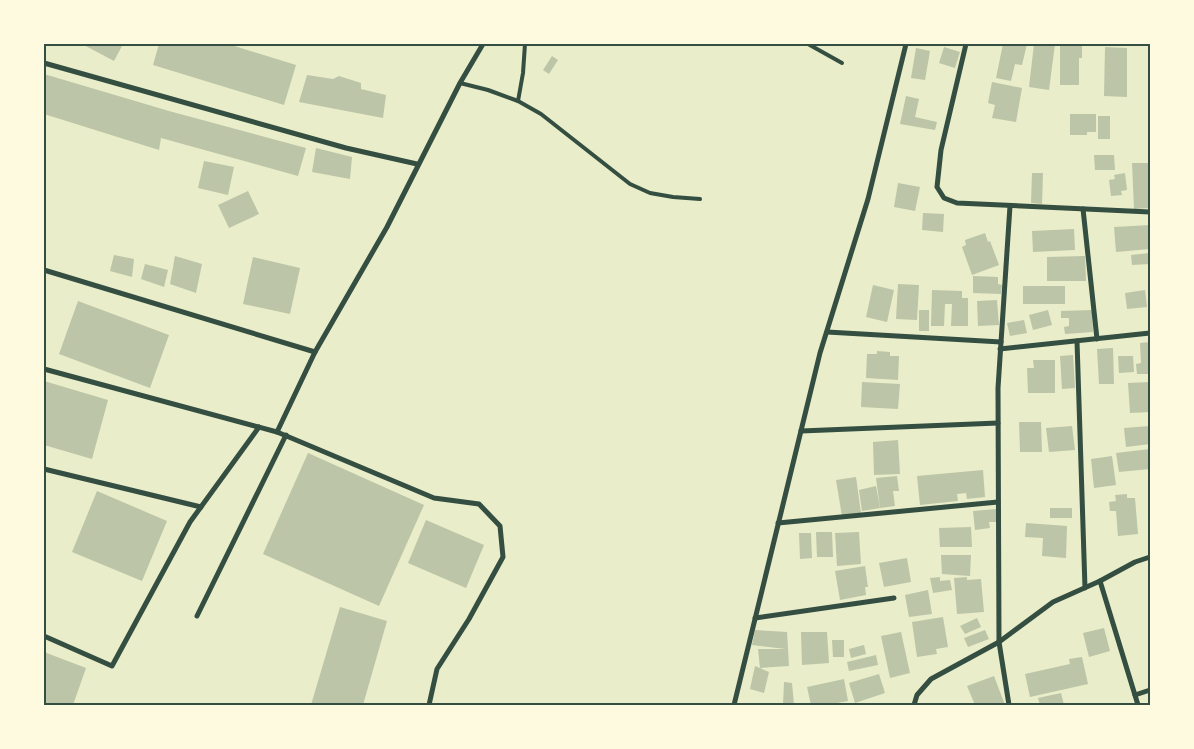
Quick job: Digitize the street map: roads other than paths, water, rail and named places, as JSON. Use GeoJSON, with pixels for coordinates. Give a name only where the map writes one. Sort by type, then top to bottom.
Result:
{"type":"FeatureCollection","features":[{"type":"Feature","properties":{"kind":"street"},"geometry":{"type":"LineString","coordinates":[[277,432],[315,352],[387,227],[417,164],[483,44]]}},
{"type":"Feature","properties":{"kind":"street"},"geometry":{"type":"LineString","coordinates":[[734,705],[801,431],[827,332],[868,198],[906,44]]}},
{"type":"Feature","properties":{"kind":"street"},"geometry":{"type":"LineString","coordinates":[[966,44],[941,150],[937,187],[944,198],[957,203],[1150,212]]}},
{"type":"Feature","properties":{"kind":"street"},"geometry":{"type":"LineString","coordinates":[[44,63],[346,148],[417,164]]}},
{"type":"Feature","properties":{"kind":"street"},"geometry":{"type":"LineString","coordinates":[[1009,705],[999,642],[998,388],[1010,206]]}},
{"type":"Feature","properties":{"kind":"street"},"geometry":{"type":"LineString","coordinates":[[1083,209],[1097,339]]}},
{"type":"Feature","properties":{"kind":"street"},"geometry":{"type":"LineString","coordinates":[[44,270],[315,352]]}},
{"type":"Feature","properties":{"kind":"street"},"geometry":{"type":"LineString","coordinates":[[827,332],[1001,342]]}},
{"type":"Feature","properties":{"kind":"street"},"geometry":{"type":"LineString","coordinates":[[1000,349],[1150,333]]}},
{"type":"Feature","properties":{"kind":"street"},"geometry":{"type":"LineString","coordinates":[[1077,341],[1085,588]]}},
{"type":"Feature","properties":{"kind":"street"},"geometry":{"type":"LineString","coordinates":[[44,369],[277,432],[434,498],[479,504],[500,526],[503,557],[469,619],[437,669],[429,705]]}},
{"type":"Feature","properties":{"kind":"street"},"geometry":{"type":"LineString","coordinates":[[801,431],[998,423]]}},
{"type":"Feature","properties":{"kind":"street"},"geometry":{"type":"LineString","coordinates":[[44,636],[112,666],[190,522],[259,427]]}},
{"type":"Feature","properties":{"kind":"street"},"geometry":{"type":"LineString","coordinates":[[197,616],[286,436]]}},
{"type":"Feature","properties":{"kind":"street"},"geometry":{"type":"LineString","coordinates":[[44,469],[201,507]]}},
{"type":"Feature","properties":{"kind":"street"},"geometry":{"type":"LineString","coordinates":[[778,523],[998,502]]}},
{"type":"Feature","properties":{"kind":"street"},"geometry":{"type":"LineString","coordinates":[[914,705],[917,695],[931,679],[999,642],[1053,602],[1100,581],[1135,562],[1150,557]]}},
{"type":"Feature","properties":{"kind":"street"},"geometry":{"type":"LineString","coordinates":[[1100,581],[1138,705]]}},
{"type":"Feature","properties":{"kind":"street"},"geometry":{"type":"LineString","coordinates":[[755,618],[894,598]]}},
{"type":"Feature","properties":{"kind":"street"},"geometry":{"type":"LineString","coordinates":[[1135,695],[1150,690]]}},
{"type":"Feature","properties":{"kind":"lane"},"geometry":{"type":"LineString","coordinates":[[518,101],[523,73],[525,44]]}},
{"type":"Feature","properties":{"kind":"lane"},"geometry":{"type":"LineString","coordinates":[[808,44],[842,63]]}},
{"type":"Feature","properties":{"kind":"lane"},"geometry":{"type":"LineString","coordinates":[[460,83],[488,90],[518,101],[541,114],[630,184],[650,193],[700,199]]}}]}
